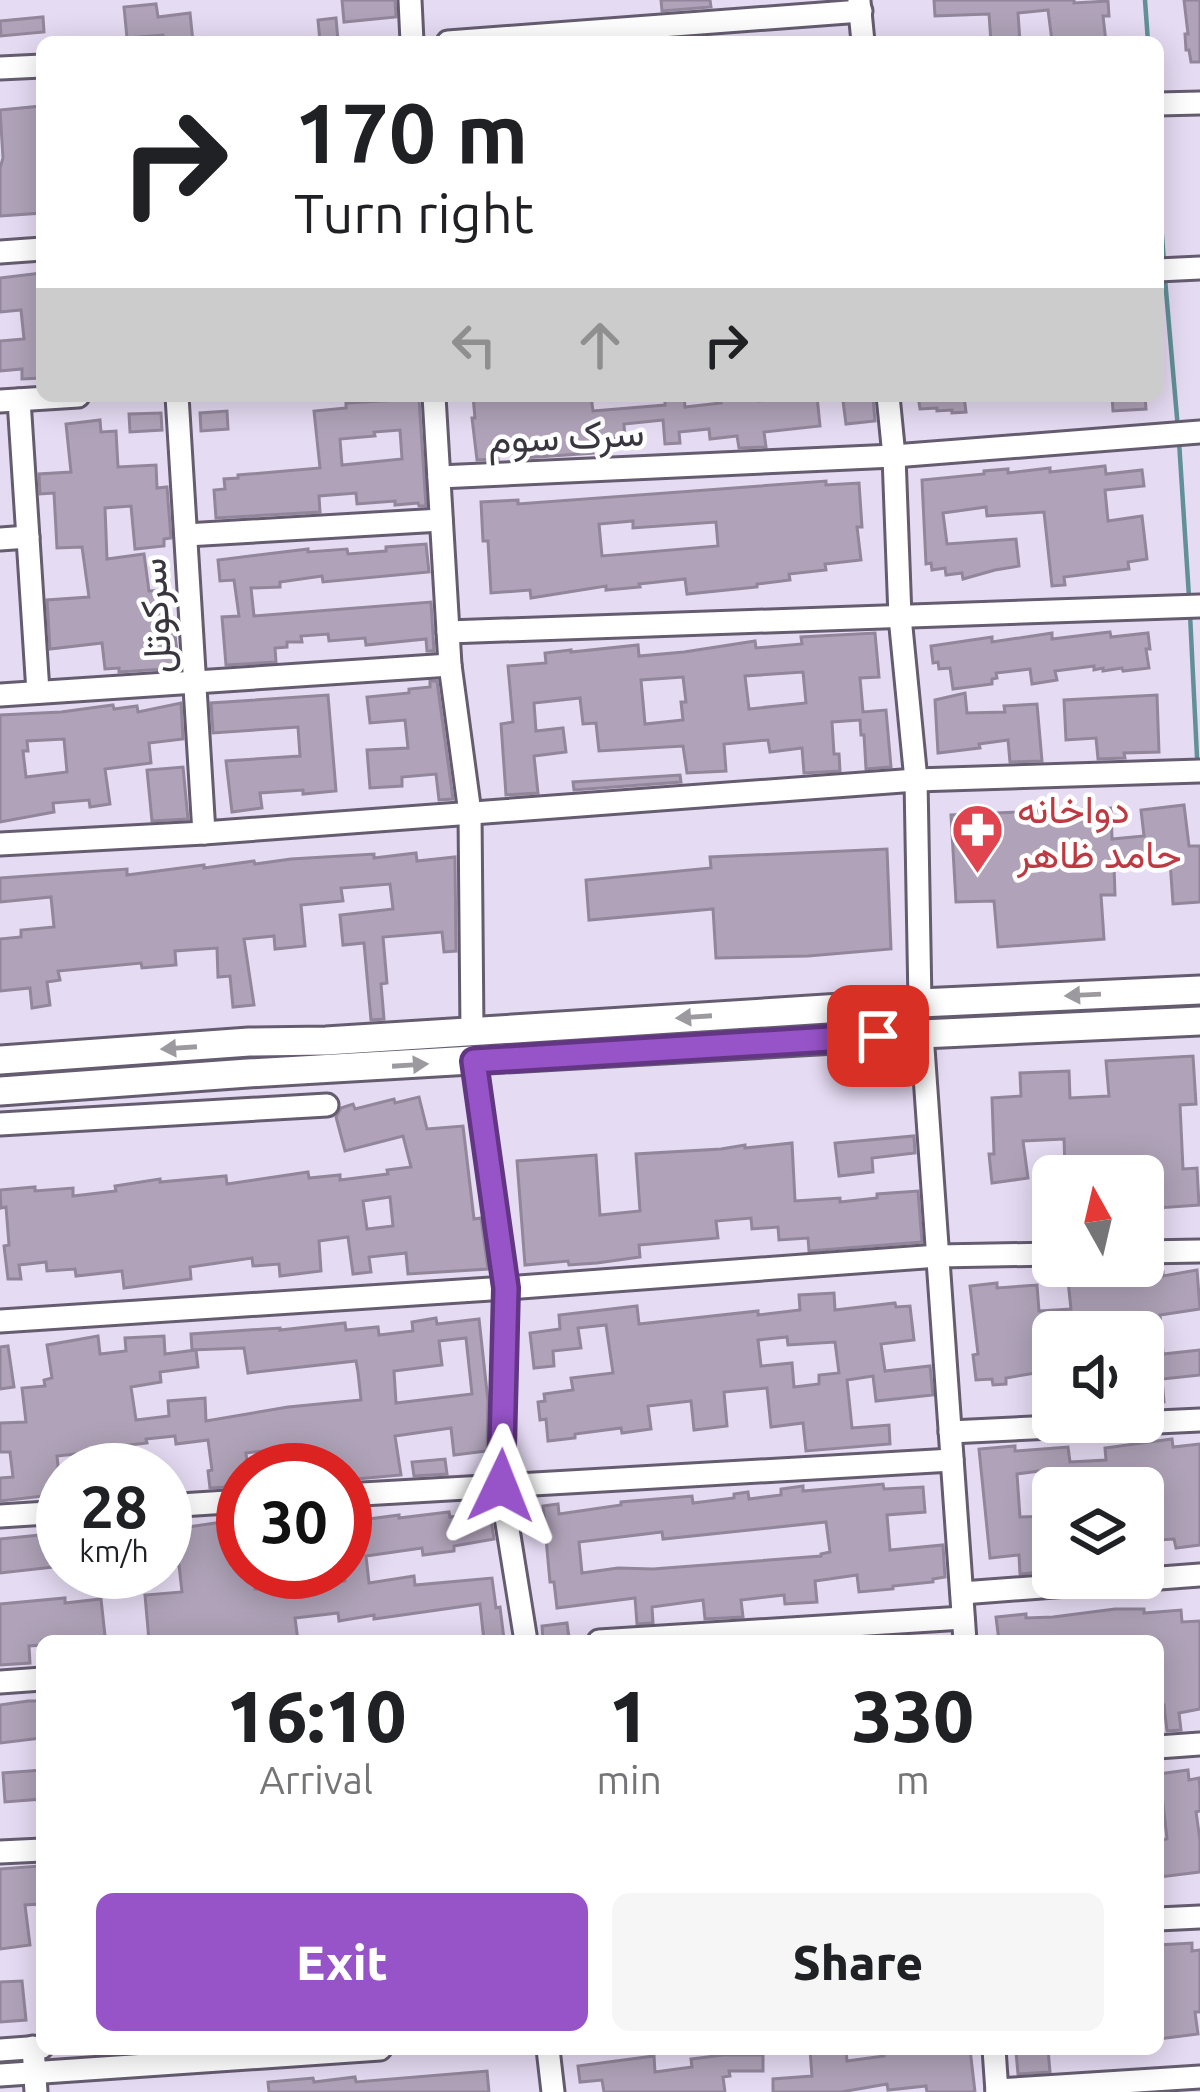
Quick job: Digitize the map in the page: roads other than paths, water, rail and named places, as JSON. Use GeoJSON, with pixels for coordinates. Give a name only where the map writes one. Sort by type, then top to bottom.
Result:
{"type":"FeatureCollection","features":[{"type":"Feature","properties":{"kind":"main road"},"geometry":{"type":"LineString","coordinates":[[0,1060],[1200,990]]}},
{"type":"Feature","properties":{"kind":"main road"},"geometry":{"type":"LineString","coordinates":[[0,1091],[1200,1021]]}},
{"type":"Feature","properties":{"kind":"main road"},"geometry":{"type":"LineString","coordinates":[[326,1041],[320,1054],[329,1070]]}},
{"type":"Feature","properties":{"kind":"main road"},"geometry":{"type":"LineString","coordinates":[[248,1073],[253,1058],[249,1042]]}},
{"type":"Feature","properties":{"kind":"street"},"geometry":{"type":"LineString","coordinates":[[410,0],[412,36]]}},
{"type":"Feature","properties":{"kind":"street"},"geometry":{"type":"LineString","coordinates":[[515,36],[860,5],[863,36]]}},
{"type":"Feature","properties":{"kind":"street"},"geometry":{"type":"LineString","coordinates":[[0,68],[36,66]]}},
{"type":"Feature","properties":{"kind":"street"},"geometry":{"type":"LineString","coordinates":[[1164,104],[1200,103]]}},
{"type":"Feature","properties":{"kind":"street"},"geometry":{"type":"LineString","coordinates":[[0,252],[36,249]]}},
{"type":"Feature","properties":{"kind":"street"},"geometry":{"type":"LineString","coordinates":[[1164,270],[1200,268]]}},
{"type":"Feature","properties":{"kind":"street"},"geometry":{"type":"LineString","coordinates":[[10,400],[28,537],[38,692]]}},
{"type":"Feature","properties":{"kind":"street","name":"سرکوتل"},"geometry":{"type":"LineString","coordinates":[[178,402],[203,833]]}},
{"type":"Feature","properties":{"kind":"street"},"geometry":{"type":"LineString","coordinates":[[434,402],[450,665],[470,813],[472,1031]]}},
{"type":"Feature","properties":{"kind":"street"},"geometry":{"type":"LineString","coordinates":[[888,402],[900,617],[916,780],[920,1003]]}},
{"type":"Feature","properties":{"kind":"street","name":"سرک سوم"},"geometry":{"type":"LineString","coordinates":[[439,477],[893,456],[1200,432]]}},
{"type":"Feature","properties":{"kind":"street"},"geometry":{"type":"LineString","coordinates":[[186,535],[441,520]]}},
{"type":"Feature","properties":{"kind":"street"},"geometry":{"type":"LineString","coordinates":[[0,539],[28,537]]}},
{"type":"Feature","properties":{"kind":"street"},"geometry":{"type":"LineString","coordinates":[[448,632],[1200,606]]}},
{"type":"Feature","properties":{"kind":"street"},"geometry":{"type":"LineString","coordinates":[[0,695],[450,665]]}},
{"type":"Feature","properties":{"kind":"street"},"geometry":{"type":"LineString","coordinates":[[0,844],[916,780],[1200,771]]}},
{"type":"Feature","properties":{"kind":"street"},"geometry":{"type":"LineString","coordinates":[[782,1635],[964,1629],[922,1034]]}},
{"type":"Feature","properties":{"kind":"street"},"geometry":{"type":"LineString","coordinates":[[474,1061],[506,1288],[501,1486],[525,1635]]}},
{"type":"Feature","properties":{"kind":"street"},"geometry":{"type":"LineString","coordinates":[[0,1124],[327,1105]]}},
{"type":"Feature","properties":{"kind":"street"},"geometry":{"type":"LineString","coordinates":[[1164,1252],[1200,1251]]}},
{"type":"Feature","properties":{"kind":"street"},"geometry":{"type":"LineString","coordinates":[[0,1321],[938,1256],[1032,1254]]}},
{"type":"Feature","properties":{"kind":"street"},"geometry":{"type":"LineString","coordinates":[[950,1432],[1200,1420]]}},
{"type":"Feature","properties":{"kind":"street"},"geometry":{"type":"LineString","coordinates":[[372,1493],[952,1460]]}},
{"type":"Feature","properties":{"kind":"street"},"geometry":{"type":"LineString","coordinates":[[0,1516],[36,1514]]}},
{"type":"Feature","properties":{"kind":"street"},"geometry":{"type":"LineString","coordinates":[[962,1593],[1200,1575]]}},
{"type":"Feature","properties":{"kind":"street"},"geometry":{"type":"LineString","coordinates":[[0,1682],[36,1679]]}},
{"type":"Feature","properties":{"kind":"street"},"geometry":{"type":"LineString","coordinates":[[1164,1747],[1200,1744]]}},
{"type":"Feature","properties":{"kind":"street"},"geometry":{"type":"LineString","coordinates":[[0,1852],[36,1850]]}},
{"type":"Feature","properties":{"kind":"street"},"geometry":{"type":"LineString","coordinates":[[1164,1919],[1200,1917]]}},
{"type":"Feature","properties":{"kind":"street"},"geometry":{"type":"LineString","coordinates":[[0,2050],[36,2047]]}},
{"type":"Feature","properties":{"kind":"street"},"geometry":{"type":"LineString","coordinates":[[0,2075],[36,2082],[317,2055]]}},
{"type":"Feature","properties":{"kind":"street"},"geometry":{"type":"LineString","coordinates":[[549,2055],[553,2092]]}},
{"type":"Feature","properties":{"kind":"street"},"geometry":{"type":"LineString","coordinates":[[994,2055],[997,2091],[1200,2077]]}},
{"type":"Feature","properties":{"kind":"waterway"},"geometry":{"type":"LineString","coordinates":[[1145,0],[1148,36]]}},
{"type":"Feature","properties":{"kind":"waterway"},"geometry":{"type":"LineString","coordinates":[[1165,279],[1178,429]]}},
{"type":"Feature","properties":{"kind":"waterway"},"geometry":{"type":"LineString","coordinates":[[1179,441],[1189,597]]}},
{"type":"Feature","properties":{"kind":"waterway"},"geometry":{"type":"LineString","coordinates":[[1190,614],[1197,757]]}},
{"type":"Feature","properties":{"kind":"place","name":"دواخانه حامد ظاهر"},"geometry":{"type":"Point","coordinates":[978,876]}}]}
